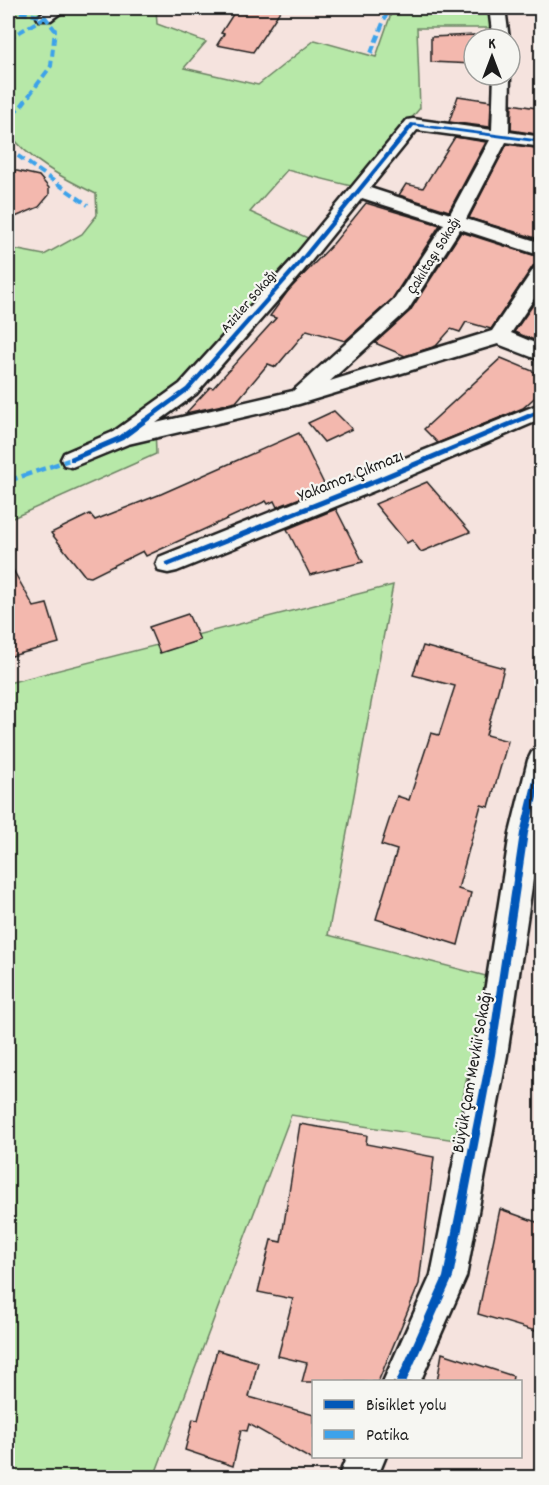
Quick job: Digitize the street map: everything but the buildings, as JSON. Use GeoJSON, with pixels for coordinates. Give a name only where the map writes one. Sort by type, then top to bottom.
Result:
{"type":"FeatureCollection","features":[{"type":"Feature","properties":{"kind":"street"},"geometry":{"type":"LineString","coordinates":[[45,17],[59,8]]}},
{"type":"Feature","properties":{"kind":"street"},"geometry":{"type":"LineString","coordinates":[[497,8],[499,27]]}},
{"type":"Feature","properties":{"kind":"street","name":"Çakıltaşı Sokağı"},"geometry":{"type":"LineString","coordinates":[[299,397],[401,305],[455,222],[500,137],[502,87]]}},
{"type":"Feature","properties":{"kind":"street","name":"Azizler Sokağı"},"geometry":{"type":"LineString","coordinates":[[121,438],[188,389],[297,266],[413,124],[500,137]]}},
{"type":"Feature","properties":{"kind":"street"},"geometry":{"type":"LineString","coordinates":[[500,137],[542,142]]}},
{"type":"Feature","properties":{"kind":"street"},"geometry":{"type":"LineString","coordinates":[[357,190],[542,250]]}},
{"type":"Feature","properties":{"kind":"street"},"geometry":{"type":"LineString","coordinates":[[542,271],[499,336],[542,354]]}},
{"type":"Feature","properties":{"kind":"street","name":"Azizler Sokağı"},"geometry":{"type":"LineString","coordinates":[[72,459],[121,438],[299,397],[423,363],[499,336]]}},
{"type":"Feature","properties":{"kind":"street","name":"Yakamoz Çıkmazı"},"geometry":{"type":"LineString","coordinates":[[168,564],[378,480],[542,410]]}},
{"type":"Feature","properties":{"kind":"street","name":"Büyük Çam Mevkii Sokağı"},"geometry":{"type":"LineString","coordinates":[[402,1380],[448,1277],[491,1055],[524,833],[542,760]]}},
{"type":"Feature","properties":{"kind":"street"},"geometry":{"type":"LineString","coordinates":[[357,1478],[366,1458]]}},
{"type":"Feature","properties":{"kind":"green space"},"geometry":{"type":"Polygon","coordinates":[[[8,8],[156,8],[157,24],[206,42],[184,68],[258,85],[315,40],[376,57],[393,8],[492,8],[494,27],[417,28],[420,108],[355,187],[287,170],[250,212],[310,239],[183,384],[155,422],[156,454],[8,520],[8,248],[44,255],[82,234],[97,215],[96,194],[36,160],[8,131],[8,8]]]}},
{"type":"Feature","properties":{"kind":"green space"},"geometry":{"type":"Polygon","coordinates":[[[393,585],[328,935],[486,976],[455,1140],[291,1115],[154,1477],[8,1478],[8,683],[393,585]]]}},
{"type":"Feature","properties":{"kind":"marked path"},"geometry":{"type":"LineString","coordinates":[[371,53],[389,8]]}},
{"type":"Feature","properties":{"kind":"marked path"},"geometry":{"type":"LineString","coordinates":[[8,10],[45,17],[55,30],[51,66],[22,105],[8,118]]}},
{"type":"Feature","properties":{"kind":"marked path"},"geometry":{"type":"LineString","coordinates":[[8,39],[45,17]]}},
{"type":"Feature","properties":{"kind":"marked path"},"geometry":{"type":"LineString","coordinates":[[8,149],[88,205]]}},
{"type":"Feature","properties":{"kind":"marked path"},"geometry":{"type":"LineString","coordinates":[[8,481],[72,459]]}},
{"type":"Feature","properties":{"kind":"cycle path"},"geometry":{"type":"LineString","coordinates":[[72,459],[121,438],[188,389],[297,266],[413,124],[542,142]]}},
{"type":"Feature","properties":{"kind":"cycle path"},"geometry":{"type":"LineString","coordinates":[[168,564],[378,480],[542,410]]}},
{"type":"Feature","properties":{"kind":"cycle path"},"geometry":{"type":"LineString","coordinates":[[402,1380],[448,1277],[491,1055],[524,833],[542,760]]}}]}
